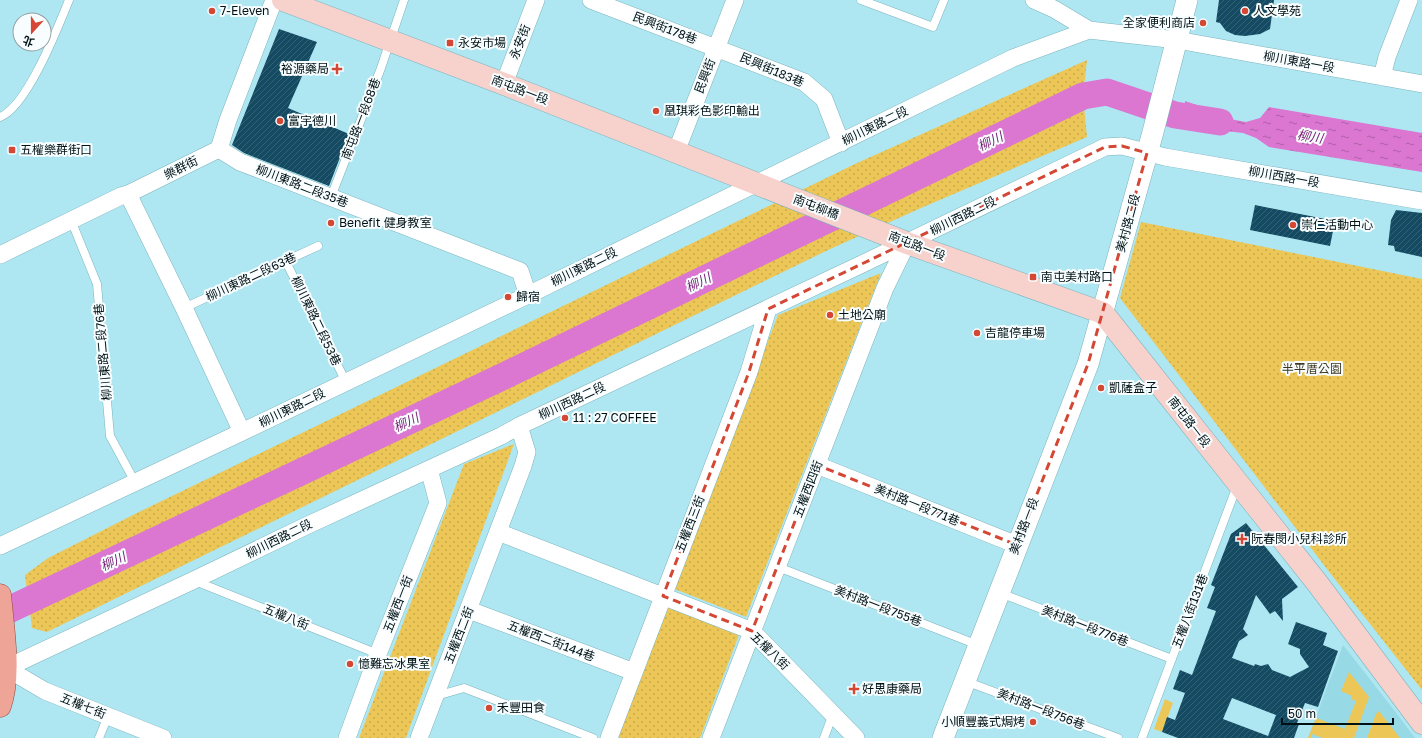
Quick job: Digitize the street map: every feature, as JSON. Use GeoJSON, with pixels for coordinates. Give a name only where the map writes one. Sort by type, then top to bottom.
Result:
{"type":"FeatureCollection","features":[{"type":"Feature","properties":{"kind":"main road","name":"南屯路一段"},"geometry":{"type":"LineString","coordinates":[[283,0],[504,84],[756,184]]}},
{"type":"Feature","properties":{"kind":"main road","name":"南屯柳橋"},"geometry":{"type":"LineString","coordinates":[[756,184],[875,230]]}},
{"type":"Feature","properties":{"kind":"main road","name":"南屯路一段"},"geometry":{"type":"LineString","coordinates":[[875,230],[1103,313],[1318,584],[1422,723]]}},
{"type":"Feature","properties":{"kind":"main road"},"geometry":{"type":"LineString","coordinates":[[0,595],[5,684],[0,706]]}},
{"type":"Feature","properties":{"kind":"street"},"geometry":{"type":"LineString","coordinates":[[219,149],[228,120],[274,0]]}},
{"type":"Feature","properties":{"kind":"street","name":"永安街"},"geometry":{"type":"LineString","coordinates":[[504,84],[536,0]]}},
{"type":"Feature","properties":{"kind":"street","name":"民興街178巷"},"geometry":{"type":"LineString","coordinates":[[591,0],[716,47]]}},
{"type":"Feature","properties":{"kind":"street","name":"民興街"},"geometry":{"type":"LineString","coordinates":[[676,152],[735,0]]}},
{"type":"Feature","properties":{"kind":"street"},"geometry":{"type":"LineString","coordinates":[[1034,0],[1056,4],[1089,30]]}},
{"type":"Feature","properties":{"kind":"street"},"geometry":{"type":"LineString","coordinates":[[1177,40],[1187,0]]}},
{"type":"Feature","properties":{"kind":"street"},"geometry":{"type":"LineString","coordinates":[[1382,77],[1387,57],[1409,0]]}},
{"type":"Feature","properties":{"kind":"street","name":"柳川東路二段"},"geometry":{"type":"LineString","coordinates":[[0,546],[528,295],[682,218],[756,184],[1013,58],[1089,30],[1177,40]]}},
{"type":"Feature","properties":{"kind":"street","name":"柳川東路一段"},"geometry":{"type":"LineString","coordinates":[[1177,40],[1422,84]]}},
{"type":"Feature","properties":{"kind":"street","name":"美村路二段"},"geometry":{"type":"LineString","coordinates":[[1103,313],[1177,40]]}},
{"type":"Feature","properties":{"kind":"street","name":"民興街183巷"},"geometry":{"type":"LineString","coordinates":[[716,47],[804,82],[824,99],[840,143]]}},
{"type":"Feature","properties":{"kind":"street","name":"柳川西路二段"},"geometry":{"type":"LineString","coordinates":[[3,663],[194,580],[314,522],[501,436],[519,426],[1105,147],[1122,146],[1147,153]]}},
{"type":"Feature","properties":{"kind":"street","name":"樂群街"},"geometry":{"type":"LineString","coordinates":[[0,255],[219,149]]}},
{"type":"Feature","properties":{"kind":"street","name":"柳川東路二段35巷"},"geometry":{"type":"LineString","coordinates":[[219,149],[240,162],[520,271],[528,295]]}},
{"type":"Feature","properties":{"kind":"street","name":"柳川西路一段"},"geometry":{"type":"LineString","coordinates":[[1147,153],[1422,201]]}},
{"type":"Feature","properties":{"kind":"street"},"geometry":{"type":"LineString","coordinates":[[128,194],[184,308],[242,432]]}},
{"type":"Feature","properties":{"kind":"street","name":"五權西四街"},"geometry":{"type":"LineString","coordinates":[[711,738],[885,288],[907,242]]}},
{"type":"Feature","properties":{"kind":"street","name":"五權西三街"},"geometry":{"type":"LineString","coordinates":[[609,738],[748,372],[768,308]]}},
{"type":"Feature","properties":{"kind":"street","name":"美村路一段"},"geometry":{"type":"LineString","coordinates":[[943,738],[1088,364],[1103,313]]}},
{"type":"Feature","properties":{"kind":"street","name":"五權西二街"},"geometry":{"type":"LineString","coordinates":[[419,738],[469,610],[527,452],[519,426]]}},
{"type":"Feature","properties":{"kind":"street","name":"美村路一段771巷"},"geometry":{"type":"LineString","coordinates":[[817,465],[1017,545]]}},
{"type":"Feature","properties":{"kind":"street","name":"五權西一街"},"geometry":{"type":"LineString","coordinates":[[347,738],[378,654],[438,503],[429,469]]}},
{"type":"Feature","properties":{"kind":"street"},"geometry":{"type":"LineString","coordinates":[[498,532],[663,596]]}},
{"type":"Feature","properties":{"kind":"street","name":"五權八街"},"geometry":{"type":"LineString","coordinates":[[663,596],[752,631],[856,738]]}},
{"type":"Feature","properties":{"kind":"street","name":"五權西二街144巷"},"geometry":{"type":"LineString","coordinates":[[469,610],[634,672]]}},
{"type":"Feature","properties":{"kind":"street","name":"五權七街"},"geometry":{"type":"LineString","coordinates":[[3,663],[45,691],[163,738]]}},
{"type":"Feature","properties":{"kind":"lane"},"geometry":{"type":"LineString","coordinates":[[0,117],[9,113],[25,91],[56,33],[69,0]]}},
{"type":"Feature","properties":{"kind":"lane","name":"南屯路一段68巷"},"geometry":{"type":"LineString","coordinates":[[331,197],[378,76],[404,0]]}},
{"type":"Feature","properties":{"kind":"lane"},"geometry":{"type":"LineString","coordinates":[[861,0],[933,27],[944,0]]}},
{"type":"Feature","properties":{"kind":"lane","name":"柳川東路二段76巷"},"geometry":{"type":"LineString","coordinates":[[71,220],[97,284],[110,436],[135,482]]}},
{"type":"Feature","properties":{"kind":"lane","name":"柳川東路二段63巷"},"geometry":{"type":"LineString","coordinates":[[184,308],[318,246]]}},
{"type":"Feature","properties":{"kind":"lane","name":"柳川東路二段53巷"},"geometry":{"type":"LineString","coordinates":[[286,260],[346,382]]}},
{"type":"Feature","properties":{"kind":"lane","name":"五權八街131巷"},"geometry":{"type":"LineString","coordinates":[[1142,738],[1238,483]]}},
{"type":"Feature","properties":{"kind":"lane","name":"美村路一段755巷"},"geometry":{"type":"LineString","coordinates":[[778,567],[978,645]]}},
{"type":"Feature","properties":{"kind":"lane","name":"五權八街"},"geometry":{"type":"LineString","coordinates":[[194,580],[378,654]]}},
{"type":"Feature","properties":{"kind":"lane","name":"美村路一段776巷"},"geometry":{"type":"LineString","coordinates":[[999,593],[1172,659]]}},
{"type":"Feature","properties":{"kind":"lane","name":"美村路一段756巷"},"geometry":{"type":"LineString","coordinates":[[965,681],[1118,738]]}},
{"type":"Feature","properties":{"kind":"lane"},"geometry":{"type":"LineString","coordinates":[[435,696],[464,688],[593,738]]}},
{"type":"Feature","properties":{"kind":"lane"},"geometry":{"type":"LineString","coordinates":[[824,738],[833,714]]}},
{"type":"Feature","properties":{"kind":"lane"},"geometry":{"type":"LineString","coordinates":[[99,738],[108,716]]}},
{"type":"Feature","properties":{"kind":"highlighted area"},"geometry":{"type":"Polygon","coordinates":[[[1122,146],[1147,153],[1088,364],[1017,545],[817,465],[752,631],[663,596],[749,372],[768,309],[1105,147],[1122,146]]]}},
{"type":"Feature","properties":{"kind":"shaded area"},"geometry":{"type":"Polygon","coordinates":[[[1343,645],[1394,710],[1415,738],[1308,738],[1343,645]]]}},
{"type":"Feature","properties":{"kind":"green space"},"geometry":{"type":"Polygon","coordinates":[[[1087,60],[1083,96],[1087,137],[921,208],[828,250],[47,632],[32,628],[25,575],[48,558],[137,513],[857,163],[1087,60]]]}},
{"type":"Feature","properties":{"kind":"green space","name":"半平厝公園"},"geometry":{"type":"Polygon","coordinates":[[[1141,222],[1422,279],[1422,690],[1330,573],[1120,298],[1141,222]]]}},
{"type":"Feature","properties":{"kind":"green space"},"geometry":{"type":"Polygon","coordinates":[[[881,273],[746,617],[672,588],[778,315],[881,273]]]}},
{"type":"Feature","properties":{"kind":"green space"},"geometry":{"type":"Polygon","coordinates":[[[514,444],[406,738],[359,738],[464,464],[514,444]]]}},
{"type":"Feature","properties":{"kind":"green space"},"geometry":{"type":"Polygon","coordinates":[[[666,604],[740,632],[700,738],[617,738],[666,604]]]}},
{"type":"Feature","properties":{"kind":"green space"},"geometry":{"type":"Polygon","coordinates":[[[1349,672],[1369,697],[1354,738],[1323,738],[1312,734],[1311,738],[1308,738],[1316,718],[1345,729],[1356,701],[1351,699],[1352,696],[1341,691],[1349,672]]]}},
{"type":"Feature","properties":{"kind":"green space"},"geometry":{"type":"Polygon","coordinates":[[[1165,699],[1173,703],[1162,732],[1154,729],[1165,699]]]}},
{"type":"Feature","properties":{"kind":"green space"},"geometry":{"type":"Polygon","coordinates":[[[1379,711],[1400,738],[1367,738],[1376,714],[1379,711]]]}},
{"type":"Feature","properties":{"kind":"water"},"geometry":{"type":"Polygon","coordinates":[[[1185,101],[1215,111],[1230,119],[1246,122],[1260,118],[1269,107],[1422,133],[1422,172],[1269,147],[1256,138],[1243,133],[1184,123],[1185,101]]]}},
{"type":"Feature","properties":{"kind":"building","name":"人文學苑"},"geometry":{"type":"Polygon","coordinates":[[[1219,0],[1274,0],[1270,29],[1260,34],[1245,36],[1235,35],[1226,31],[1220,23],[1216,22],[1219,0]]]}},
{"type":"Feature","properties":{"kind":"building","name":"富宇德川"},"geometry":{"type":"Polygon","coordinates":[[[279,29],[317,42],[288,108],[349,134],[329,186],[244,153],[232,145],[279,29]]]}},
{"type":"Feature","properties":{"kind":"building","name":"崇仁活動中心"},"geometry":{"type":"Polygon","coordinates":[[[1255,205],[1335,221],[1330,246],[1250,230],[1255,205]]]}},
{"type":"Feature","properties":{"kind":"building"},"geometry":{"type":"Polygon","coordinates":[[[1396,210],[1422,213],[1422,257],[1395,251],[1394,246],[1388,245],[1391,220],[1396,210]]]}},
{"type":"Feature","properties":{"kind":"building"},"geometry":{"type":"Polygon","coordinates":[[[1246,523],[1298,587],[1282,599],[1283,621],[1275,611],[1270,614],[1256,595],[1243,629],[1248,635],[1239,641],[1232,658],[1254,666],[1255,664],[1261,666],[1268,664],[1272,670],[1290,677],[1309,667],[1300,654],[1300,649],[1288,644],[1296,622],[1327,633],[1323,645],[1338,651],[1318,707],[1305,703],[1297,723],[1299,724],[1294,738],[1178,738],[1162,732],[1167,717],[1175,720],[1185,693],[1173,689],[1180,670],[1192,675],[1216,611],[1207,608],[1215,587],[1211,585],[1231,534],[1246,523]],[[1232,698],[1223,719],[1268,736],[1276,715],[1232,698]]]}},
{"type":"Feature","properties":{"kind":"waterway","name":"柳川"},"geometry":{"type":"LineString","coordinates":[[0,614],[504,376],[1083,96],[1107,92],[1175,115],[1220,122]]}},
{"type":"Feature","properties":{"kind":"place","name":"7-Eleven"},"geometry":{"type":"Point","coordinates":[212,11]}},
{"type":"Feature","properties":{"kind":"place","name":"人文學苑"},"geometry":{"type":"Point","coordinates":[1245,11]}},
{"type":"Feature","properties":{"kind":"place","name":"全家便利商店"},"geometry":{"type":"Point","coordinates":[1203,23]}},
{"type":"Feature","properties":{"kind":"place","name":"永安市場"},"geometry":{"type":"Point","coordinates":[450,43]}},
{"type":"Feature","properties":{"kind":"place","name":"裕源藥局"},"geometry":{"type":"Point","coordinates":[337,69]}},
{"type":"Feature","properties":{"kind":"place","name":"凰琪彩色影印輸出"},"geometry":{"type":"Point","coordinates":[656,111]}},
{"type":"Feature","properties":{"kind":"place","name":"富宇德川"},"geometry":{"type":"Point","coordinates":[280,121]}},
{"type":"Feature","properties":{"kind":"place","name":"五權樂群街口"},"geometry":{"type":"Point","coordinates":[12,150]}},
{"type":"Feature","properties":{"kind":"place","name":"Benefit 健身教室"},"geometry":{"type":"Point","coordinates":[331,223]}},
{"type":"Feature","properties":{"kind":"place","name":"崇仁活動中心"},"geometry":{"type":"Point","coordinates":[1293,225]}},
{"type":"Feature","properties":{"kind":"place","name":"南屯美村路口"},"geometry":{"type":"Point","coordinates":[1033,277]}},
{"type":"Feature","properties":{"kind":"place","name":"歸宿"},"geometry":{"type":"Point","coordinates":[508,297]}},
{"type":"Feature","properties":{"kind":"place","name":"土地公廟"},"geometry":{"type":"Point","coordinates":[830,315]}},
{"type":"Feature","properties":{"kind":"place","name":"吉龍停車場"},"geometry":{"type":"Point","coordinates":[977,333]}},
{"type":"Feature","properties":{"kind":"place","name":"凱薩盒子"},"geometry":{"type":"Point","coordinates":[1101,388]}},
{"type":"Feature","properties":{"kind":"place","name":"11 : 27 COFFEE"},"geometry":{"type":"Point","coordinates":[565,418]}},
{"type":"Feature","properties":{"kind":"place","name":"阮春閔小兒科診所"},"geometry":{"type":"Point","coordinates":[1242,539]}},
{"type":"Feature","properties":{"kind":"place","name":"憶難忘冰果室"},"geometry":{"type":"Point","coordinates":[350,664]}},
{"type":"Feature","properties":{"kind":"place","name":"好思康藥局"},"geometry":{"type":"Point","coordinates":[854,689]}},
{"type":"Feature","properties":{"kind":"place","name":"禾豐田食"},"geometry":{"type":"Point","coordinates":[489,708]}},
{"type":"Feature","properties":{"kind":"place","name":"小順豐義式焗烤"},"geometry":{"type":"Point","coordinates":[1033,722]}}]}
